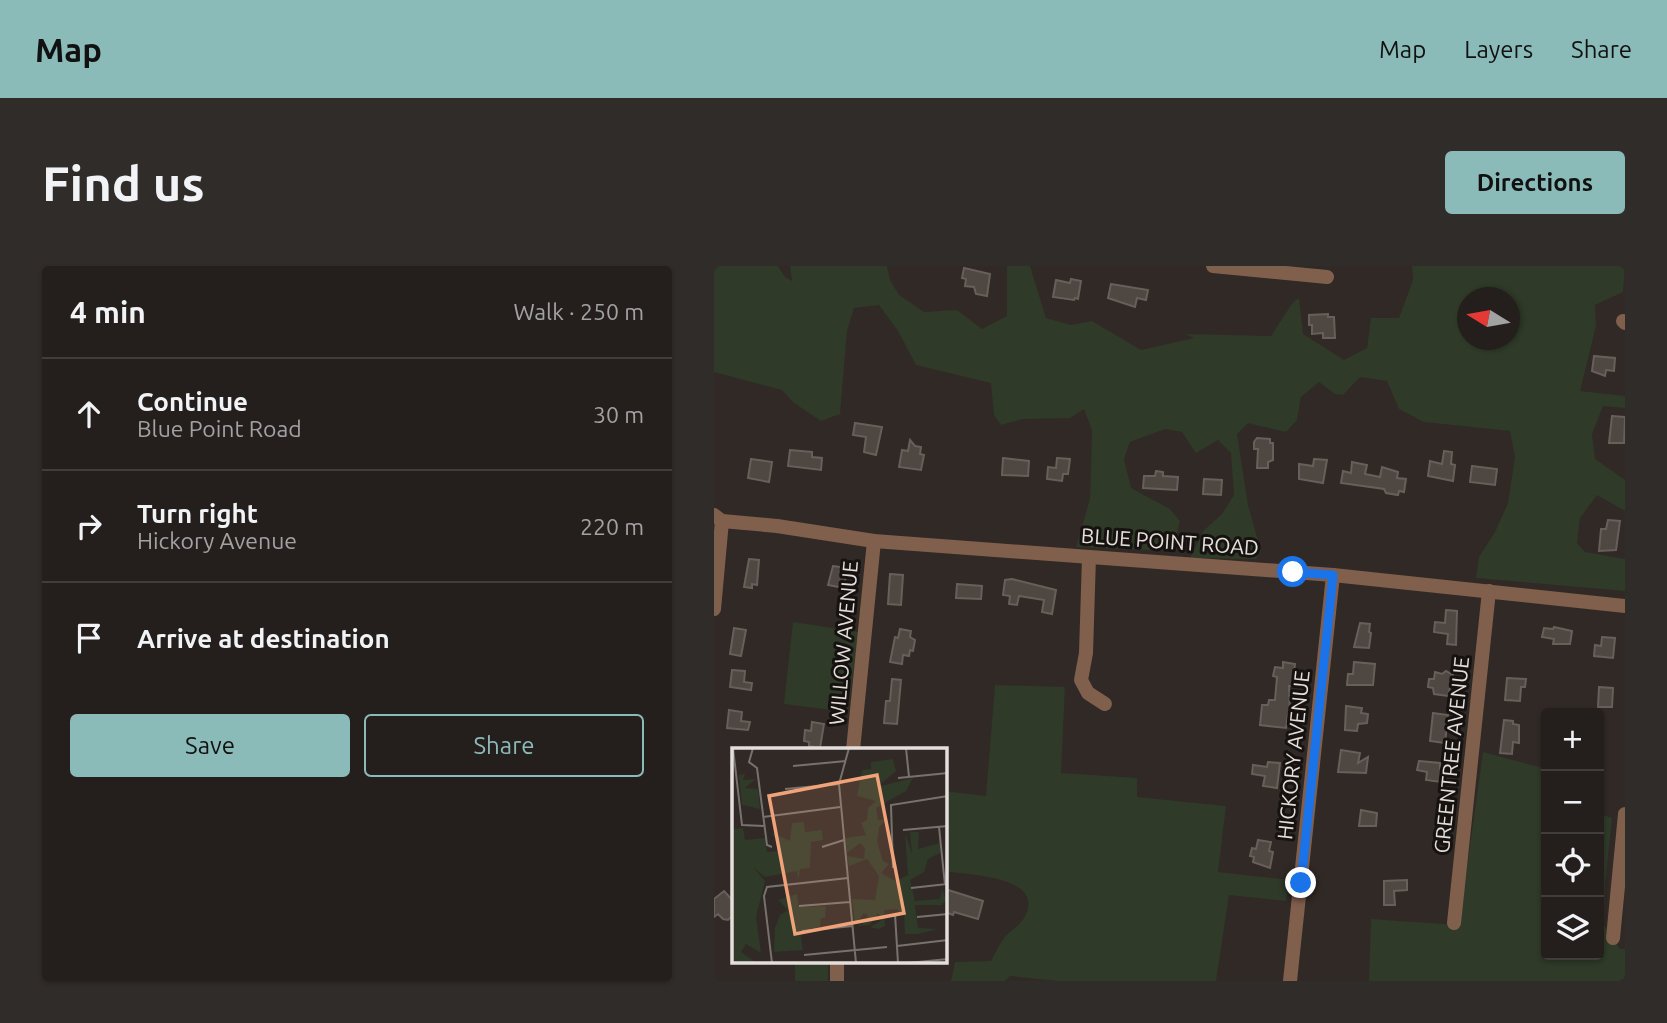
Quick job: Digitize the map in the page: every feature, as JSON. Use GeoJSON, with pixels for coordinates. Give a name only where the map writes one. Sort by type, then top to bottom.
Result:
{"type":"FeatureCollection","features":[{"type":"Feature","properties":{"kind":"street"},"geometry":{"type":"LineString","coordinates":[[1213,266],[1327,277]]}},
{"type":"Feature","properties":{"kind":"street"},"geometry":{"type":"LineString","coordinates":[[714,609],[718,518]]}},
{"type":"Feature","properties":{"kind":"street","name":"BLUE POINT ROAD"},"geometry":{"type":"LineString","coordinates":[[718,518],[874,541],[1333,575],[1625,606]]}},
{"type":"Feature","properties":{"kind":"street","name":"WILLOW AVENUE"},"geometry":{"type":"LineString","coordinates":[[853,748],[874,541]]}},
{"type":"Feature","properties":{"kind":"street"},"geometry":{"type":"LineString","coordinates":[[1089,557],[1087,642],[1081,680],[1087,693],[1105,704]]}},
{"type":"Feature","properties":{"kind":"street","name":"HICKORY AVENUE"},"geometry":{"type":"LineString","coordinates":[[1290,981],[1333,575]]}},
{"type":"Feature","properties":{"kind":"street","name":"GREENTREE AVENUE"},"geometry":{"type":"LineString","coordinates":[[1454,923],[1489,592]]}},
{"type":"Feature","properties":{"kind":"street"},"geometry":{"type":"LineString","coordinates":[[1613,938],[1625,814]]}},
{"type":"Feature","properties":{"kind":"green space"},"geometry":{"type":"Polygon","coordinates":[[[714,266],[778,266],[785,277],[792,281],[790,266],[887,266],[890,280],[899,295],[924,312],[957,310],[982,329],[1007,316],[1007,266],[1030,266],[1046,318],[1071,325],[1092,321],[1141,350],[1194,338],[1186,334],[1271,336],[1293,302],[1299,298],[1303,334],[1344,360],[1367,348],[1371,318],[1399,318],[1413,280],[1412,266],[1625,266],[1623,292],[1595,305],[1596,326],[1580,391],[1625,396],[1625,408],[1603,406],[1592,434],[1595,459],[1625,480],[1625,511],[1597,495],[1580,518],[1577,543],[1585,552],[1625,559],[1625,591],[1476,578],[1479,557],[1495,532],[1508,503],[1515,457],[1510,431],[1424,422],[1399,409],[1387,381],[1360,377],[1343,395],[1335,394],[1319,382],[1301,397],[1297,420],[1286,432],[1248,423],[1237,434],[1248,505],[1261,551],[1256,559],[1190,558],[1204,530],[1222,514],[1234,495],[1231,453],[1218,440],[1196,453],[1182,432],[1165,429],[1130,442],[1124,459],[1131,488],[1170,509],[1180,521],[1173,551],[1076,547],[1090,499],[1092,430],[1084,409],[1070,418],[1023,419],[1001,425],[994,415],[991,383],[916,365],[898,331],[879,305],[854,308],[847,331],[840,414],[821,421],[794,403],[782,390],[714,372],[714,266]]]}},
{"type":"Feature","properties":{"kind":"green space"},"geometry":{"type":"Polygon","coordinates":[[[793,622],[859,632],[848,712],[784,704],[793,622]]]}},
{"type":"Feature","properties":{"kind":"green space"},"geometry":{"type":"Polygon","coordinates":[[[995,685],[1065,687],[1061,773],[1137,778],[1137,797],[1226,806],[1218,872],[1289,880],[1286,901],[1229,895],[1216,981],[1058,981],[1010,976],[1005,981],[951,981],[955,962],[991,961],[1003,940],[1024,918],[1028,904],[1025,894],[1002,880],[947,871],[947,791],[986,796],[995,685]]]}},
{"type":"Feature","properties":{"kind":"green space"},"geometry":{"type":"Polygon","coordinates":[[[1483,752],[1541,768],[1541,960],[1604,960],[1604,925],[1620,949],[1625,949],[1625,981],[1369,981],[1371,919],[1459,925],[1483,752]]]}},
{"type":"Feature","properties":{"kind":"green space"},"geometry":{"type":"Polygon","coordinates":[[[1604,816],[1612,818],[1604,925],[1604,816]]]}},
{"type":"Feature","properties":{"kind":"green space"},"geometry":{"type":"Polygon","coordinates":[[[795,964],[828,964],[828,981],[795,981],[795,964]]]}},
{"type":"Feature","properties":{"kind":"building"},"geometry":{"type":"Polygon","coordinates":[[[964,268],[990,274],[987,296],[976,294],[974,287],[965,286],[966,279],[962,278],[964,268]]]}},
{"type":"Feature","properties":{"kind":"building"},"geometry":{"type":"Polygon","coordinates":[[[1071,279],[1081,281],[1078,299],[1053,297],[1056,280],[1070,283],[1071,279]]]}},
{"type":"Feature","properties":{"kind":"building"},"geometry":{"type":"Polygon","coordinates":[[[1111,284],[1148,290],[1146,300],[1137,298],[1135,307],[1108,298],[1111,284]]]}},
{"type":"Feature","properties":{"kind":"building"},"geometry":{"type":"Polygon","coordinates":[[[1328,314],[1328,317],[1334,317],[1335,338],[1323,338],[1323,333],[1312,334],[1309,315],[1328,314]]]}},
{"type":"Feature","properties":{"kind":"building"},"geometry":{"type":"Polygon","coordinates":[[[1594,356],[1615,358],[1614,371],[1606,370],[1605,376],[1592,371],[1594,356]]]}},
{"type":"Feature","properties":{"kind":"building"},"geometry":{"type":"Polygon","coordinates":[[[1612,416],[1625,417],[1624,443],[1609,443],[1612,416]]]}},
{"type":"Feature","properties":{"kind":"building"},"geometry":{"type":"Polygon","coordinates":[[[855,423],[882,427],[876,455],[864,452],[866,437],[853,435],[855,423]]]}},
{"type":"Feature","properties":{"kind":"building"},"geometry":{"type":"Polygon","coordinates":[[[1257,438],[1270,439],[1270,443],[1273,443],[1273,460],[1268,462],[1268,468],[1257,468],[1258,449],[1254,449],[1254,442],[1257,438]]]}},
{"type":"Feature","properties":{"kind":"building"},"geometry":{"type":"Polygon","coordinates":[[[910,440],[915,446],[921,447],[920,454],[924,455],[921,470],[899,467],[902,450],[908,451],[910,440]]]}},
{"type":"Feature","properties":{"kind":"building"},"geometry":{"type":"Polygon","coordinates":[[[790,450],[812,452],[812,457],[822,458],[821,470],[788,466],[790,450]]]}},
{"type":"Feature","properties":{"kind":"building"},"geometry":{"type":"Polygon","coordinates":[[[1444,451],[1452,452],[1451,464],[1455,465],[1453,481],[1428,476],[1430,461],[1442,464],[1444,451]]]}},
{"type":"Feature","properties":{"kind":"building"},"geometry":{"type":"Polygon","coordinates":[[[1003,458],[1029,461],[1028,476],[1002,475],[1003,458]]]}},
{"type":"Feature","properties":{"kind":"building"},"geometry":{"type":"Polygon","coordinates":[[[1057,458],[1070,459],[1068,474],[1063,474],[1062,481],[1047,479],[1048,467],[1056,468],[1057,458]]]}},
{"type":"Feature","properties":{"kind":"building"},"geometry":{"type":"Polygon","coordinates":[[[751,459],[772,462],[769,482],[748,478],[751,459]]]}},
{"type":"Feature","properties":{"kind":"building"},"geometry":{"type":"Polygon","coordinates":[[[1314,459],[1327,460],[1323,483],[1299,479],[1299,464],[1313,466],[1314,459]]]}},
{"type":"Feature","properties":{"kind":"building"},"geometry":{"type":"Polygon","coordinates":[[[1352,462],[1367,465],[1365,474],[1380,477],[1382,467],[1398,472],[1397,478],[1406,479],[1404,492],[1399,491],[1398,495],[1386,493],[1384,489],[1341,483],[1343,471],[1351,473],[1352,462]]]}},
{"type":"Feature","properties":{"kind":"building"},"geometry":{"type":"Polygon","coordinates":[[[1472,466],[1497,469],[1495,485],[1470,482],[1472,466]]]}},
{"type":"Feature","properties":{"kind":"building"},"geometry":{"type":"Polygon","coordinates":[[[1156,471],[1163,472],[1163,476],[1178,477],[1177,490],[1143,488],[1144,476],[1155,476],[1156,471]]]}},
{"type":"Feature","properties":{"kind":"building"},"geometry":{"type":"Polygon","coordinates":[[[1204,479],[1222,480],[1221,495],[1203,494],[1204,479]]]}},
{"type":"Feature","properties":{"kind":"building"},"geometry":{"type":"Polygon","coordinates":[[[1608,520],[1620,521],[1616,550],[1599,551],[1601,529],[1606,529],[1608,520]]]}},
{"type":"Feature","properties":{"kind":"building"},"geometry":{"type":"Polygon","coordinates":[[[749,559],[759,560],[757,585],[752,584],[752,588],[744,587],[749,559]]]}},
{"type":"Feature","properties":{"kind":"building"},"geometry":{"type":"Polygon","coordinates":[[[833,566],[847,568],[845,582],[840,581],[839,587],[828,585],[833,566]]]}},
{"type":"Feature","properties":{"kind":"building"},"geometry":{"type":"Polygon","coordinates":[[[890,574],[903,575],[901,605],[888,604],[890,574]]]}},
{"type":"Feature","properties":{"kind":"building"},"geometry":{"type":"Polygon","coordinates":[[[1012,579],[1056,590],[1052,614],[1042,612],[1044,600],[1019,596],[1017,605],[1009,604],[1010,596],[1003,595],[1005,580],[1012,579]]]}},
{"type":"Feature","properties":{"kind":"building"},"geometry":{"type":"Polygon","coordinates":[[[957,584],[982,586],[981,599],[956,598],[957,584]]]}},
{"type":"Feature","properties":{"kind":"building"},"geometry":{"type":"Polygon","coordinates":[[[1446,610],[1457,611],[1456,645],[1447,644],[1448,634],[1434,632],[1435,622],[1445,623],[1446,610]]]}},
{"type":"Feature","properties":{"kind":"building"},"geometry":{"type":"Polygon","coordinates":[[[1360,623],[1370,624],[1369,648],[1354,647],[1360,623]]]}},
{"type":"Feature","properties":{"kind":"building"},"geometry":{"type":"Polygon","coordinates":[[[734,628],[746,630],[741,656],[730,654],[734,628]]]}},
{"type":"Feature","properties":{"kind":"building"},"geometry":{"type":"Polygon","coordinates":[[[1544,628],[1572,631],[1570,644],[1553,644],[1554,639],[1542,637],[1544,628]]]}},
{"type":"Feature","properties":{"kind":"building"},"geometry":{"type":"Polygon","coordinates":[[[900,629],[911,631],[910,637],[915,640],[913,651],[910,650],[909,656],[903,655],[902,664],[890,662],[895,637],[898,638],[900,629]]]}},
{"type":"Feature","properties":{"kind":"building"},"geometry":{"type":"Polygon","coordinates":[[[1602,637],[1615,638],[1613,658],[1594,656],[1595,645],[1601,646],[1602,637]]]}},
{"type":"Feature","properties":{"kind":"building"},"geometry":{"type":"Polygon","coordinates":[[[1283,662],[1295,664],[1292,686],[1289,686],[1290,714],[1286,728],[1260,725],[1262,705],[1268,705],[1269,700],[1275,700],[1275,667],[1283,668],[1283,662]]]}},
{"type":"Feature","properties":{"kind":"building"},"geometry":{"type":"Polygon","coordinates":[[[1354,662],[1375,664],[1373,685],[1347,685],[1348,674],[1353,674],[1354,662]]]}},
{"type":"Feature","properties":{"kind":"building"},"geometry":{"type":"Polygon","coordinates":[[[732,670],[745,671],[744,682],[752,683],[751,690],[730,687],[732,670]]]}},
{"type":"Feature","properties":{"kind":"building"},"geometry":{"type":"Polygon","coordinates":[[[1446,671],[1453,675],[1448,696],[1434,694],[1433,688],[1428,687],[1429,679],[1434,679],[1435,672],[1442,674],[1446,671]]]}},
{"type":"Feature","properties":{"kind":"building"},"geometry":{"type":"Polygon","coordinates":[[[1507,678],[1526,679],[1525,687],[1521,687],[1520,701],[1505,700],[1507,678]]]}},
{"type":"Feature","properties":{"kind":"building"},"geometry":{"type":"Polygon","coordinates":[[[892,679],[901,680],[897,724],[884,723],[892,679]]]}},
{"type":"Feature","properties":{"kind":"building"},"geometry":{"type":"Polygon","coordinates":[[[1599,687],[1613,688],[1612,707],[1598,707],[1599,687]]]}},
{"type":"Feature","properties":{"kind":"building"},"geometry":{"type":"Polygon","coordinates":[[[1346,706],[1362,708],[1361,713],[1368,714],[1367,723],[1358,724],[1357,731],[1345,730],[1346,706]]]}},
{"type":"Feature","properties":{"kind":"building"},"geometry":{"type":"Polygon","coordinates":[[[729,710],[742,712],[741,721],[750,722],[748,730],[727,728],[729,710]]]}},
{"type":"Feature","properties":{"kind":"building"},"geometry":{"type":"Polygon","coordinates":[[[1433,713],[1448,715],[1445,743],[1430,741],[1433,713]]]}},
{"type":"Feature","properties":{"kind":"building"},"geometry":{"type":"Polygon","coordinates":[[[1504,720],[1519,725],[1519,743],[1513,742],[1512,754],[1500,753],[1504,720]]]}},
{"type":"Feature","properties":{"kind":"building"},"geometry":{"type":"Polygon","coordinates":[[[812,722],[824,724],[820,748],[809,746],[809,742],[804,741],[805,730],[811,731],[812,722]]]}},
{"type":"Feature","properties":{"kind":"building"},"geometry":{"type":"Polygon","coordinates":[[[1341,750],[1360,753],[1358,763],[1368,757],[1366,773],[1338,772],[1341,750]]]}},
{"type":"Feature","properties":{"kind":"building"},"geometry":{"type":"Polygon","coordinates":[[[1419,761],[1440,763],[1440,770],[1443,770],[1441,782],[1426,780],[1427,772],[1417,770],[1419,761]]]}},
{"type":"Feature","properties":{"kind":"building"},"geometry":{"type":"Polygon","coordinates":[[[1268,762],[1280,763],[1277,788],[1263,786],[1265,776],[1252,774],[1253,765],[1267,767],[1268,762]]]}},
{"type":"Feature","properties":{"kind":"building"},"geometry":{"type":"Polygon","coordinates":[[[1361,810],[1377,813],[1376,826],[1359,826],[1361,810]]]}},
{"type":"Feature","properties":{"kind":"building"},"geometry":{"type":"Polygon","coordinates":[[[1258,840],[1271,842],[1269,851],[1273,852],[1270,868],[1253,862],[1254,857],[1250,856],[1252,848],[1256,849],[1258,840]]]}},
{"type":"Feature","properties":{"kind":"building"},"geometry":{"type":"Polygon","coordinates":[[[1407,880],[1407,890],[1394,891],[1395,905],[1384,905],[1384,881],[1407,880]]]}},
{"type":"Feature","properties":{"kind":"building"},"geometry":{"type":"Polygon","coordinates":[[[947,890],[983,901],[978,919],[954,912],[953,915],[947,913],[947,890]]]}},
{"type":"Feature","properties":{"kind":"building"},"geometry":{"type":"Polygon","coordinates":[[[724,891],[732,900],[732,916],[728,920],[718,914],[714,917],[714,899],[724,891]]]}},
{"type":"Feature","properties":{"kind":"route"},"geometry":{"type":"LineString","coordinates":[[1293,572],[1333,575],[1301,883]]}}]}
